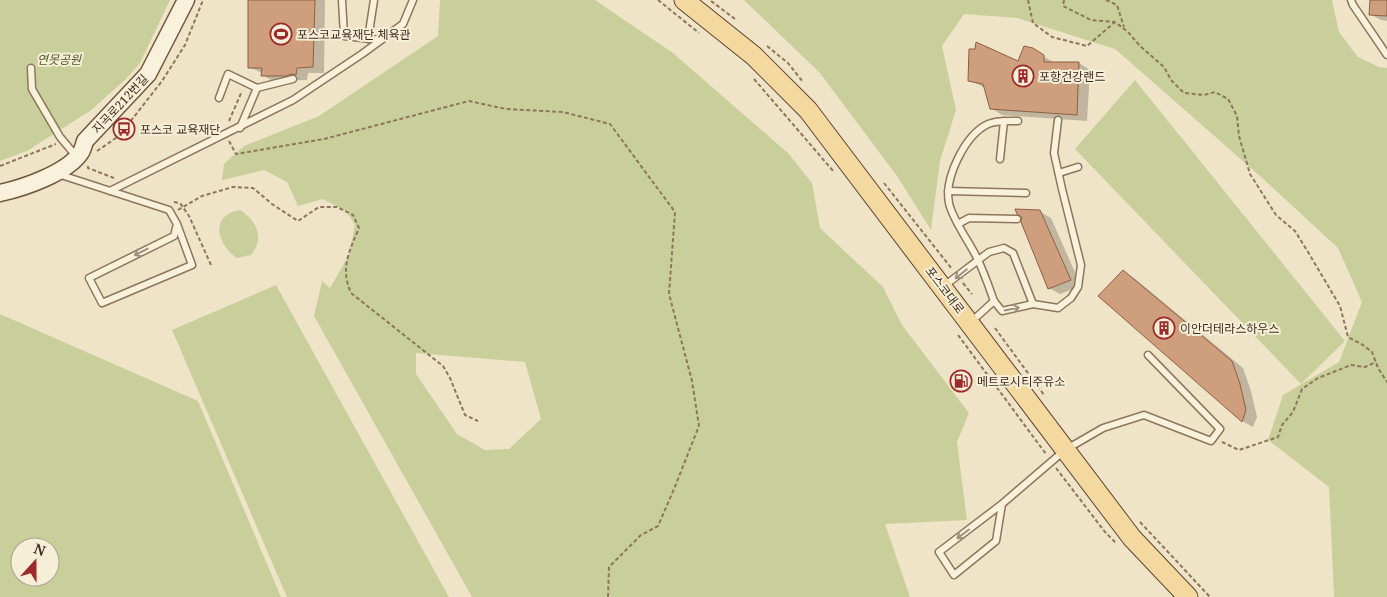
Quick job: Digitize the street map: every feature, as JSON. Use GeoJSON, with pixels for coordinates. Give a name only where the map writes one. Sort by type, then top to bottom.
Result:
{"type":"FeatureCollection","features":[{"type":"Feature","properties":{"kind":"main road","name":"지곡로212번길"},"geometry":{"type":"LineString","coordinates":[[0,193],[35,182],[70,164],[81,152],[85,141],[148,74],[186,0]]}},
{"type":"Feature","properties":{"kind":"main road","name":"포스코대로"},"geometry":{"type":"LineString","coordinates":[[684,0],[754,56],[808,110],[943,287],[963,327],[1059,456],[1188,597]]}},
{"type":"Feature","properties":{"kind":"lane"},"geometry":{"type":"LineString","coordinates":[[342,0],[344,36],[381,40]]}},
{"type":"Feature","properties":{"kind":"lane"},"geometry":{"type":"LineString","coordinates":[[368,39],[374,0]]}},
{"type":"Feature","properties":{"kind":"lane"},"geometry":{"type":"LineString","coordinates":[[110,191],[294,100],[403,24],[413,0]]}},
{"type":"Feature","properties":{"kind":"lane"},"geometry":{"type":"LineString","coordinates":[[1351,0],[1387,55]]}},
{"type":"Feature","properties":{"kind":"lane"},"geometry":{"type":"LineString","coordinates":[[31,68],[32,89],[63,140],[77,156]]}},
{"type":"Feature","properties":{"kind":"lane"},"geometry":{"type":"LineString","coordinates":[[219,98],[228,74],[257,88],[293,80]]}},
{"type":"Feature","properties":{"kind":"lane"},"geometry":{"type":"LineString","coordinates":[[240,128],[257,88]]}},
{"type":"Feature","properties":{"kind":"lane"},"geometry":{"type":"LineString","coordinates":[[1018,121],[990,123],[980,129],[964,147],[952,173],[948,191],[949,205],[978,259],[994,301],[1002,311],[1033,304],[1058,308],[1071,298],[1078,287],[1081,265],[1054,152],[1058,120]]}},
{"type":"Feature","properties":{"kind":"lane"},"geometry":{"type":"LineString","coordinates":[[1000,159],[1004,121]]}},
{"type":"Feature","properties":{"kind":"lane"},"geometry":{"type":"LineString","coordinates":[[1059,173],[1078,167]]}},
{"type":"Feature","properties":{"kind":"lane"},"geometry":{"type":"LineString","coordinates":[[54,173],[165,208],[169,210],[177,224],[192,265],[102,303],[89,278],[174,236],[177,224]]}},
{"type":"Feature","properties":{"kind":"lane"},"geometry":{"type":"LineString","coordinates":[[948,191],[1026,193]]}},
{"type":"Feature","properties":{"kind":"lane"},"geometry":{"type":"LineString","coordinates":[[958,224],[969,218],[1017,219]]}},
{"type":"Feature","properties":{"kind":"lane"},"geometry":{"type":"LineString","coordinates":[[943,287],[978,259],[989,252],[1004,248],[1013,253],[1033,304]]}},
{"type":"Feature","properties":{"kind":"lane"},"geometry":{"type":"LineString","coordinates":[[963,327],[994,301]]}},
{"type":"Feature","properties":{"kind":"lane"},"geometry":{"type":"LineString","coordinates":[[1002,504],[996,541],[954,575],[939,552],[1002,504],[1059,456],[1103,428],[1144,415],[1211,440],[1213,438],[1220,429],[1148,355]]}},
{"type":"Feature","properties":{"kind":"path"},"geometry":{"type":"LineString","coordinates":[[658,0],[702,36]]}},
{"type":"Feature","properties":{"kind":"path"},"geometry":{"type":"LineString","coordinates":[[1028,0],[1033,23],[1052,37],[1087,46],[1115,22]]}},
{"type":"Feature","properties":{"kind":"path"},"geometry":{"type":"LineString","coordinates":[[1064,0],[1063,6],[1081,16],[1091,20],[1115,22],[1164,67],[1171,80],[1184,93],[1204,95],[1215,92],[1228,99],[1237,116],[1239,136],[1250,174],[1276,215],[1295,231],[1308,252],[1340,306],[1348,337],[1364,345],[1372,352],[1387,382]]}},
{"type":"Feature","properties":{"kind":"path"},"geometry":{"type":"LineString","coordinates":[[1106,0],[1117,5],[1124,29]]}},
{"type":"Feature","properties":{"kind":"path"},"geometry":{"type":"LineString","coordinates":[[753,78],[837,175]]}},
{"type":"Feature","properties":{"kind":"path"},"geometry":{"type":"LineString","coordinates":[[229,122],[236,109],[245,82]]}},
{"type":"Feature","properties":{"kind":"path"},"geometry":{"type":"LineString","coordinates":[[240,128],[229,141],[236,154],[324,138],[469,101],[506,108],[563,112],[610,124],[675,212],[669,294],[692,381],[699,426],[658,526],[641,535],[609,567],[608,597]]}},
{"type":"Feature","properties":{"kind":"path"},"geometry":{"type":"LineString","coordinates":[[0,166],[63,140]]}},
{"type":"Feature","properties":{"kind":"path"},"geometry":{"type":"LineString","coordinates":[[172,214],[202,196],[233,187],[253,188],[272,204],[298,221],[319,207],[337,207],[353,215],[360,228],[347,258],[346,280],[351,292],[443,366],[465,415],[478,421]]}},
{"type":"Feature","properties":{"kind":"path"},"geometry":{"type":"LineString","coordinates":[[963,283],[972,294]]}},
{"type":"Feature","properties":{"kind":"path"},"geometry":{"type":"LineString","coordinates":[[963,327],[1059,456],[1105,532],[1118,546]]}},
{"type":"Feature","properties":{"kind":"path"},"geometry":{"type":"LineString","coordinates":[[995,328],[1049,401]]}},
{"type":"Feature","properties":{"kind":"path"},"geometry":{"type":"LineString","coordinates":[[1213,438],[1239,450],[1278,437],[1282,425],[1293,412],[1302,389],[1318,378],[1350,365],[1365,367],[1376,362]]}},
{"type":"Feature","properties":{"kind":"path"},"geometry":{"type":"LineString","coordinates":[[1137,519],[1210,597]]}},
{"type":"Feature","properties":{"kind":"green space","name":"연못공원"},"geometry":{"type":"Polygon","coordinates":[[[0,0],[170,0],[140,63],[125,80],[90,111],[27,151],[0,161],[0,0]]]}},
{"type":"Feature","properties":{"kind":"green space"},"geometry":{"type":"Polygon","coordinates":[[[440,0],[595,0],[673,53],[788,153],[812,183],[820,228],[883,287],[902,325],[969,413],[957,442],[967,520],[885,524],[910,597],[472,597],[314,316],[322,281],[330,288],[349,255],[355,225],[346,211],[323,199],[298,206],[287,182],[264,170],[222,180],[224,164],[244,146],[319,116],[438,36],[440,0]],[[416,353],[416,374],[457,434],[485,450],[509,449],[541,419],[525,362],[416,353]]]}},
{"type":"Feature","properties":{"kind":"green space"},"geometry":{"type":"Polygon","coordinates":[[[744,0],[1332,0],[1339,32],[1358,57],[1379,67],[1387,68],[1387,597],[1334,597],[1329,487],[1268,440],[1283,395],[1339,362],[1362,302],[1338,248],[1260,176],[1115,49],[1017,18],[964,14],[942,46],[956,110],[940,161],[931,230],[897,176],[820,73],[744,0]]]}},
{"type":"Feature","properties":{"kind":"green space"},"geometry":{"type":"Polygon","coordinates":[[[1135,80],[1345,341],[1301,384],[1075,149],[1135,80]]]}},
{"type":"Feature","properties":{"kind":"green space"},"geometry":{"type":"Polygon","coordinates":[[[240,210],[255,225],[258,242],[251,255],[237,258],[225,246],[219,231],[220,224],[224,218],[230,213],[240,210]]]}},
{"type":"Feature","properties":{"kind":"green space"},"geometry":{"type":"Polygon","coordinates":[[[276,285],[449,597],[287,597],[172,330],[276,285]]]}},
{"type":"Feature","properties":{"kind":"green space"},"geometry":{"type":"Polygon","coordinates":[[[0,314],[198,401],[281,597],[0,597],[0,314]]]}},
{"type":"Feature","properties":{"kind":"building","name":"포스코교육재단 체육관"},"geometry":{"type":"Polygon","coordinates":[[[248,0],[315,0],[313,67],[297,68],[296,75],[286,76],[261,76],[262,68],[248,68],[248,0]]]}},
{"type":"Feature","properties":{"kind":"building"},"geometry":{"type":"Polygon","coordinates":[[[1370,0],[1387,0],[1387,16],[1369,15],[1370,0]]]}},
{"type":"Feature","properties":{"kind":"building","name":"포항건강랜드"},"geometry":{"type":"Polygon","coordinates":[[[976,42],[1018,61],[1024,46],[1033,48],[1044,55],[1044,62],[1079,62],[1077,115],[990,109],[983,84],[968,81],[969,49],[975,49],[976,42]]]}},
{"type":"Feature","properties":{"kind":"building"},"geometry":{"type":"Polygon","coordinates":[[[1015,209],[1040,210],[1071,280],[1048,289],[1021,222],[1022,217],[1017,214],[1015,209]]]}},
{"type":"Feature","properties":{"kind":"building","name":"이안더테라스하우스"},"geometry":{"type":"Polygon","coordinates":[[[1123,270],[1232,361],[1246,410],[1242,422],[1098,296],[1123,270]]]}},
{"type":"Feature","properties":{"kind":"place","name":"포스코교육재단 체육관"},"geometry":{"type":"Point","coordinates":[281,34]}},
{"type":"Feature","properties":{"kind":"place","name":"포항건강랜드"},"geometry":{"type":"Point","coordinates":[1023,76]}},
{"type":"Feature","properties":{"kind":"place","name":"포스코 교육재단"},"geometry":{"type":"Point","coordinates":[124,129]}},
{"type":"Feature","properties":{"kind":"place","name":"이안더테라스하우스"},"geometry":{"type":"Point","coordinates":[1164,328]}},
{"type":"Feature","properties":{"kind":"place","name":"메트로시티주유소"},"geometry":{"type":"Point","coordinates":[961,381]}}]}
